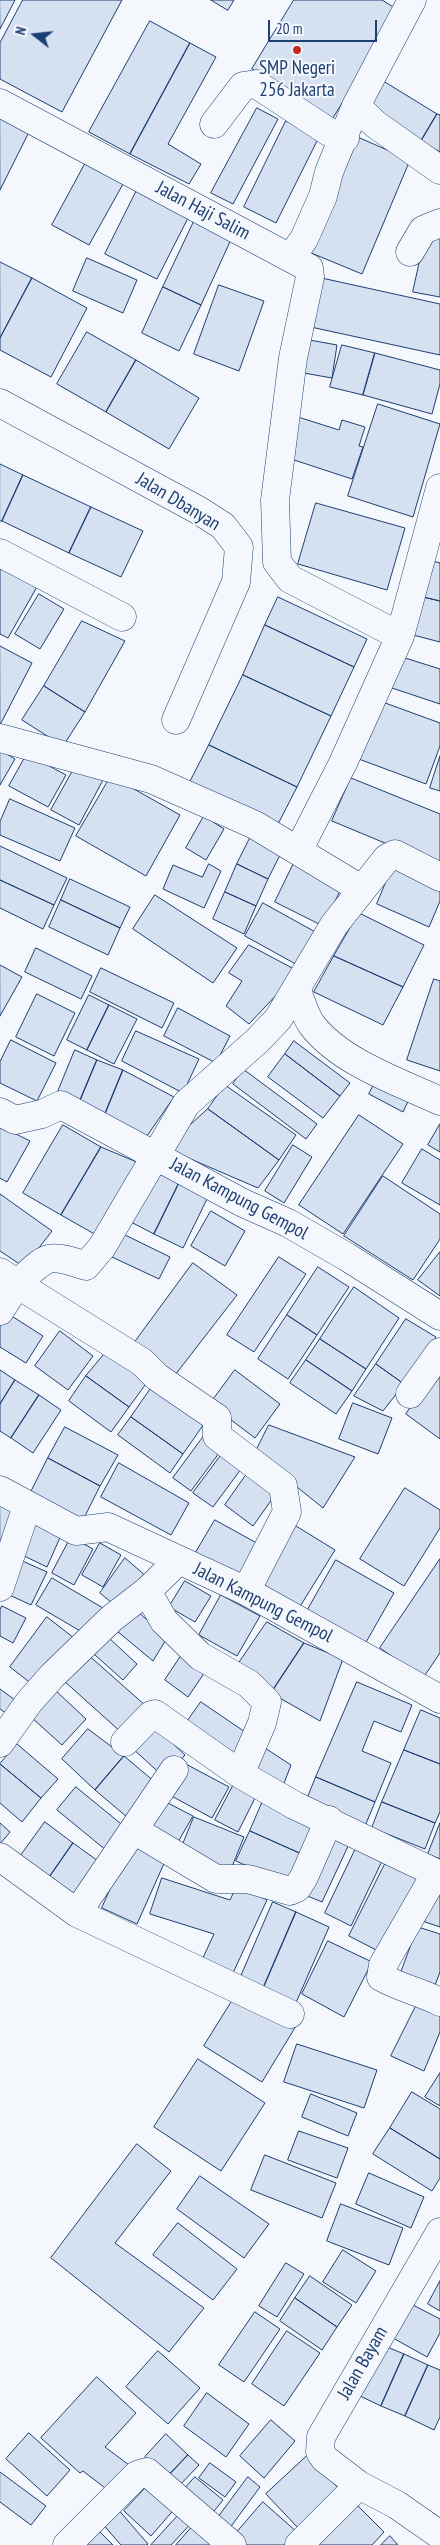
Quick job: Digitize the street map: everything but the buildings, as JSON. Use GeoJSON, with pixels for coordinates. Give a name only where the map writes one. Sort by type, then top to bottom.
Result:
{"type":"FeatureCollection","features":[{"type":"Feature","properties":{"kind":"street"},"geometry":{"type":"LineString","coordinates":[[291,257],[304,240],[324,196],[329,172],[356,106],[412,0]]}},
{"type":"Feature","properties":{"kind":"street"},"geometry":{"type":"LineString","coordinates":[[214,124],[242,86],[250,83],[256,84],[329,132],[344,138]]}},
{"type":"Feature","properties":{"kind":"street","name":"Jalan Haji Salim"},"geometry":{"type":"LineString","coordinates":[[0,103],[309,268],[310,277],[293,358],[275,500],[277,562],[290,579],[400,636]]}},
{"type":"Feature","properties":{"kind":"street"},"geometry":{"type":"LineString","coordinates":[[356,106],[376,124],[440,170]]}},
{"type":"Feature","properties":{"kind":"street"},"geometry":{"type":"LineString","coordinates":[[410,252],[423,230],[440,223]]}},
{"type":"Feature","properties":{"kind":"street","name":"Jalan Dbanyan"},"geometry":{"type":"LineString","coordinates":[[0,403],[198,510],[223,526],[239,547],[236,582],[176,720]]}},
{"type":"Feature","properties":{"kind":"street"},"geometry":{"type":"LineString","coordinates":[[298,851],[343,763],[400,636],[440,488]]}},
{"type":"Feature","properties":{"kind":"street"},"geometry":{"type":"LineString","coordinates":[[0,553],[122,617]]}},
{"type":"Feature","properties":{"kind":"street"},"geometry":{"type":"LineString","coordinates":[[0,738],[151,779],[255,825],[361,889]]}},
{"type":"Feature","properties":{"kind":"street","name":"Jalan Kampung Gempol"},"geometry":{"type":"LineString","coordinates":[[440,877],[395,854],[387,858],[334,925],[278,1019],[257,1041],[186,1104],[156,1155],[347,1256],[440,1316]]}},
{"type":"Feature","properties":{"kind":"street"},"geometry":{"type":"LineString","coordinates":[[297,990],[312,1024],[335,1048],[375,1071],[440,1101]]}},
{"type":"Feature","properties":{"kind":"street"},"geometry":{"type":"LineString","coordinates":[[0,1112],[15,1120],[42,1114],[61,1105],[156,1155],[102,1247],[86,1266],[56,1256],[41,1261],[8,1278],[0,1311]]}},
{"type":"Feature","properties":{"kind":"street"},"geometry":{"type":"LineString","coordinates":[[8,1278],[142,1362],[157,1377],[217,1418],[217,1436],[283,1486],[287,1512],[246,1591]]}},
{"type":"Feature","properties":{"kind":"street"},"geometry":{"type":"LineString","coordinates":[[410,1394],[440,1352]]}},
{"type":"Feature","properties":{"kind":"street","name":"Jalan Kampung Gempol"},"geometry":{"type":"LineString","coordinates":[[0,1490],[76,1532],[108,1527],[246,1591],[440,1699]]}},
{"type":"Feature","properties":{"kind":"street"},"geometry":{"type":"LineString","coordinates":[[0,1587],[27,1506]]}},
{"type":"Feature","properties":{"kind":"street"},"geometry":{"type":"LineString","coordinates":[[0,1743],[29,1702],[52,1676],[112,1618],[147,1591],[179,1560]]}},
{"type":"Feature","properties":{"kind":"street"},"geometry":{"type":"LineString","coordinates":[[147,1591],[164,1621],[200,1656],[248,1684],[268,1702],[262,1723],[240,1774]]}},
{"type":"Feature","properties":{"kind":"street"},"geometry":{"type":"LineString","coordinates":[[125,1742],[151,1715],[155,1714],[240,1774],[294,1805],[329,1820],[438,1874],[383,1965],[381,1977],[392,1983],[423,1992],[440,2002]]}},
{"type":"Feature","properties":{"kind":"street"},"geometry":{"type":"LineString","coordinates":[[77,1913],[174,1770]]}},
{"type":"Feature","properties":{"kind":"street"},"geometry":{"type":"LineString","coordinates":[[134,1830],[216,1879],[248,1879],[290,1891],[297,1888],[304,1877],[329,1820]]}},
{"type":"Feature","properties":{"kind":"street"},"geometry":{"type":"LineString","coordinates":[[0,1857],[77,1913],[290,2014]]}},
{"type":"Feature","properties":{"kind":"street","name":"Jalan Bayam"},"geometry":{"type":"LineString","coordinates":[[440,2232],[320,2437],[320,2452],[325,2459],[359,2485],[397,2505],[440,2535]]}},
{"type":"Feature","properties":{"kind":"street"},"geometry":{"type":"LineString","coordinates":[[67,2545],[137,2474],[147,2472],[232,2545]]}},
{"type":"Feature","properties":{"kind":"street"},"geometry":{"type":"LineString","coordinates":[[299,2545],[359,2485]]}},
{"type":"Feature","properties":{"kind":"place","name":"SMP Negeri 256 Jakarta"},"geometry":{"type":"Point","coordinates":[297,50]}}]}
